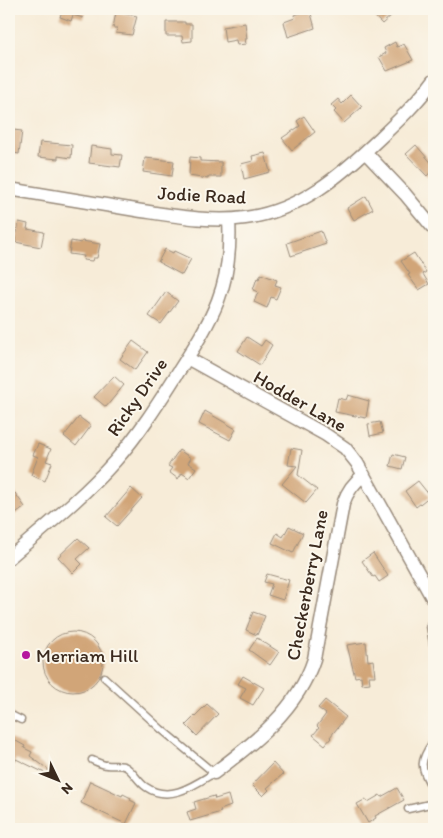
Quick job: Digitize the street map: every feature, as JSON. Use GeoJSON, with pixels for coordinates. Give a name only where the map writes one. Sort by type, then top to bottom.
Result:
{"type":"FeatureCollection","features":[{"type":"Feature","properties":{"kind":"street","name":"Jodie Road"},"geometry":{"type":"LineString","coordinates":[[9,189],[177,216],[229,220],[260,215],[306,198],[333,180],[410,109],[434,80]]}},
{"type":"Feature","properties":{"kind":"street"},"geometry":{"type":"LineString","coordinates":[[365,152],[405,194],[434,229]]}},
{"type":"Feature","properties":{"kind":"street","name":"Ricky Drive"},"geometry":{"type":"LineString","coordinates":[[9,558],[82,494],[115,460],[143,426],[212,317],[224,283],[230,252],[229,220]]}},
{"type":"Feature","properties":{"kind":"street","name":"Hodder Lane"},"geometry":{"type":"LineString","coordinates":[[187,358],[337,442],[351,454],[434,601]]}},
{"type":"Feature","properties":{"kind":"street","name":"Checkerberry Lane"},"geometry":{"type":"LineString","coordinates":[[214,773],[273,722],[291,702],[305,682],[317,645],[343,504],[351,488],[364,475]]}},
{"type":"Feature","properties":{"kind":"lane"},"geometry":{"type":"LineString","coordinates":[[434,617],[431,622],[430,631],[434,649]]}},
{"type":"Feature","properties":{"kind":"lane"},"geometry":{"type":"LineString","coordinates":[[104,676],[161,729],[214,773]]}},
{"type":"Feature","properties":{"kind":"lane"},"geometry":{"type":"LineString","coordinates":[[9,714],[21,720]]}},
{"type":"Feature","properties":{"kind":"lane"},"geometry":{"type":"LineString","coordinates":[[434,740],[425,754],[422,767],[434,792]]}},
{"type":"Feature","properties":{"kind":"lane","name":"Checkerberry Lane"},"geometry":{"type":"LineString","coordinates":[[92,760],[101,764],[126,767],[146,787],[153,791],[169,794],[193,786],[214,773]]}},
{"type":"Feature","properties":{"kind":"lane"},"geometry":{"type":"LineString","coordinates":[[408,809],[434,803]]}},
{"type":"Feature","properties":{"kind":"building"},"geometry":{"type":"Polygon","coordinates":[[[60,9],[86,9],[83,18],[73,15],[71,21],[60,17],[62,11],[60,9]]]}},
{"type":"Feature","properties":{"kind":"building"},"geometry":{"type":"Polygon","coordinates":[[[368,9],[388,9],[393,14],[382,24],[368,9]]]}},
{"type":"Feature","properties":{"kind":"building"},"geometry":{"type":"Polygon","coordinates":[[[310,10],[315,28],[288,37],[284,22],[295,18],[294,15],[310,10]]]}},
{"type":"Feature","properties":{"kind":"building"},"geometry":{"type":"Polygon","coordinates":[[[116,12],[137,16],[132,35],[116,33],[117,28],[113,28],[116,12]]]}},
{"type":"Feature","properties":{"kind":"building"},"geometry":{"type":"Polygon","coordinates":[[[166,22],[192,24],[192,41],[183,42],[182,36],[166,36],[166,22]]]}},
{"type":"Feature","properties":{"kind":"building"},"geometry":{"type":"Polygon","coordinates":[[[245,23],[246,44],[237,45],[236,40],[225,42],[223,27],[245,23]]]}},
{"type":"Feature","properties":{"kind":"building"},"geometry":{"type":"Polygon","coordinates":[[[395,42],[397,47],[404,44],[413,60],[387,71],[379,57],[386,53],[384,48],[395,42]]]}},
{"type":"Feature","properties":{"kind":"building"},"geometry":{"type":"Polygon","coordinates":[[[351,95],[362,107],[344,123],[334,112],[336,110],[331,105],[338,99],[342,104],[351,95]]]}},
{"type":"Feature","properties":{"kind":"building"},"geometry":{"type":"Polygon","coordinates":[[[304,116],[315,132],[292,150],[282,138],[300,126],[297,121],[304,116]]]}},
{"type":"Feature","properties":{"kind":"building"},"geometry":{"type":"Polygon","coordinates":[[[13,130],[22,131],[19,154],[9,152],[9,134],[12,135],[13,130]]]}},
{"type":"Feature","properties":{"kind":"building"},"geometry":{"type":"Polygon","coordinates":[[[40,142],[72,145],[71,158],[58,156],[58,159],[38,157],[40,142]]]}},
{"type":"Feature","properties":{"kind":"building"},"geometry":{"type":"Polygon","coordinates":[[[416,145],[434,166],[427,176],[406,154],[416,145]]]}},
{"type":"Feature","properties":{"kind":"building"},"geometry":{"type":"Polygon","coordinates":[[[91,146],[112,149],[112,154],[122,155],[120,167],[89,163],[91,146]]]}},
{"type":"Feature","properties":{"kind":"building"},"geometry":{"type":"Polygon","coordinates":[[[265,153],[270,172],[244,179],[241,164],[253,161],[252,156],[265,153]]]}},
{"type":"Feature","properties":{"kind":"building"},"geometry":{"type":"Polygon","coordinates":[[[190,157],[200,158],[200,161],[221,162],[221,177],[208,177],[208,179],[189,176],[190,157]]]}},
{"type":"Feature","properties":{"kind":"building"},"geometry":{"type":"Polygon","coordinates":[[[145,158],[174,161],[172,176],[143,172],[145,158]]]}},
{"type":"Feature","properties":{"kind":"building"},"geometry":{"type":"Polygon","coordinates":[[[366,196],[373,209],[354,220],[347,208],[366,196]]]}},
{"type":"Feature","properties":{"kind":"building"},"geometry":{"type":"Polygon","coordinates":[[[19,222],[28,224],[27,229],[44,232],[41,247],[15,242],[19,222]]]}},
{"type":"Feature","properties":{"kind":"building"},"geometry":{"type":"Polygon","coordinates":[[[321,231],[326,244],[291,256],[287,243],[321,231]]]}},
{"type":"Feature","properties":{"kind":"building"},"geometry":{"type":"Polygon","coordinates":[[[71,241],[100,244],[97,258],[93,258],[92,261],[83,260],[84,256],[69,254],[71,241]]]}},
{"type":"Feature","properties":{"kind":"building"},"geometry":{"type":"Polygon","coordinates":[[[165,249],[191,259],[182,275],[158,262],[165,249]]]}},
{"type":"Feature","properties":{"kind":"building"},"geometry":{"type":"Polygon","coordinates":[[[414,253],[426,272],[423,274],[429,284],[419,290],[401,261],[414,253]]]}},
{"type":"Feature","properties":{"kind":"building"},"geometry":{"type":"Polygon","coordinates":[[[261,274],[277,280],[275,285],[281,287],[276,299],[271,297],[267,308],[254,302],[258,292],[253,290],[257,278],[259,279],[261,274]]]}},
{"type":"Feature","properties":{"kind":"building"},"geometry":{"type":"Polygon","coordinates":[[[166,292],[178,301],[161,324],[149,316],[166,292]]]}},
{"type":"Feature","properties":{"kind":"building"},"geometry":{"type":"Polygon","coordinates":[[[247,337],[261,346],[265,340],[272,345],[260,365],[238,351],[247,337]]]}},
{"type":"Feature","properties":{"kind":"building"},"geometry":{"type":"Polygon","coordinates":[[[133,341],[148,352],[135,370],[120,359],[133,341]]]}},
{"type":"Feature","properties":{"kind":"building"},"geometry":{"type":"Polygon","coordinates":[[[114,376],[124,385],[106,407],[94,397],[114,376]]]}},
{"type":"Feature","properties":{"kind":"building"},"geometry":{"type":"Polygon","coordinates":[[[348,395],[369,401],[366,418],[335,412],[338,398],[346,400],[348,395]]]}},
{"type":"Feature","properties":{"kind":"building"},"geometry":{"type":"Polygon","coordinates":[[[205,411],[236,429],[230,440],[199,424],[205,411]]]}},
{"type":"Feature","properties":{"kind":"building"},"geometry":{"type":"Polygon","coordinates":[[[79,417],[91,426],[76,446],[64,436],[79,417]]]}},
{"type":"Feature","properties":{"kind":"building"},"geometry":{"type":"Polygon","coordinates":[[[380,422],[383,433],[370,436],[368,424],[380,422]]]}},
{"type":"Feature","properties":{"kind":"building"},"geometry":{"type":"Polygon","coordinates":[[[38,444],[51,449],[46,461],[52,463],[45,481],[31,475],[38,457],[33,455],[38,444]]]}},
{"type":"Feature","properties":{"kind":"building"},"geometry":{"type":"Polygon","coordinates":[[[291,448],[302,450],[298,475],[317,490],[306,503],[282,484],[297,466],[288,465],[291,448]]]}},
{"type":"Feature","properties":{"kind":"building"},"geometry":{"type":"Polygon","coordinates":[[[179,450],[191,458],[188,463],[196,468],[189,478],[182,473],[178,479],[169,472],[172,468],[168,466],[179,450]]]}},
{"type":"Feature","properties":{"kind":"building"},"geometry":{"type":"Polygon","coordinates":[[[393,454],[405,457],[402,469],[390,466],[393,454]]]}},
{"type":"Feature","properties":{"kind":"building"},"geometry":{"type":"Polygon","coordinates":[[[418,481],[430,496],[416,507],[405,491],[418,481]]]}},
{"type":"Feature","properties":{"kind":"building"},"geometry":{"type":"Polygon","coordinates":[[[131,488],[142,498],[117,526],[106,517],[131,488]]]}},
{"type":"Feature","properties":{"kind":"building"},"geometry":{"type":"Polygon","coordinates":[[[15,493],[25,507],[9,519],[9,497],[15,493]]]}},
{"type":"Feature","properties":{"kind":"building"},"geometry":{"type":"Polygon","coordinates":[[[289,526],[303,533],[293,553],[272,543],[277,533],[283,537],[289,526]]]}},
{"type":"Feature","properties":{"kind":"building"},"geometry":{"type":"Polygon","coordinates":[[[78,538],[89,548],[77,559],[82,564],[73,573],[58,557],[78,538]]]}},
{"type":"Feature","properties":{"kind":"building"},"geometry":{"type":"Polygon","coordinates":[[[373,553],[388,576],[379,582],[375,576],[373,577],[362,561],[373,553]]]}},
{"type":"Feature","properties":{"kind":"building"},"geometry":{"type":"Polygon","coordinates":[[[267,574],[289,580],[283,600],[268,595],[272,584],[264,582],[267,574]]]}},
{"type":"Feature","properties":{"kind":"building"},"geometry":{"type":"Polygon","coordinates":[[[253,612],[265,616],[257,635],[246,630],[253,612]]]}},
{"type":"Feature","properties":{"kind":"building"},"geometry":{"type":"Polygon","coordinates":[[[73,632],[90,637],[98,645],[103,662],[98,679],[90,687],[73,692],[56,687],[48,679],[43,662],[48,645],[56,637],[73,632]]]}},
{"type":"Feature","properties":{"kind":"building"},"geometry":{"type":"Polygon","coordinates":[[[257,638],[279,652],[270,665],[249,650],[257,638]]]}},
{"type":"Feature","properties":{"kind":"building"},"geometry":{"type":"Polygon","coordinates":[[[366,642],[368,661],[373,660],[375,676],[369,676],[370,683],[362,684],[361,676],[355,677],[347,645],[366,642]]]}},
{"type":"Feature","properties":{"kind":"building"},"geometry":{"type":"Polygon","coordinates":[[[243,676],[264,688],[253,705],[240,698],[246,688],[238,684],[243,676]]]}},
{"type":"Feature","properties":{"kind":"building"},"geometry":{"type":"Polygon","coordinates":[[[325,700],[346,717],[325,745],[313,735],[326,714],[318,708],[325,700]]]}},
{"type":"Feature","properties":{"kind":"building"},"geometry":{"type":"Polygon","coordinates":[[[207,704],[218,714],[197,736],[186,725],[207,704]]]}},
{"type":"Feature","properties":{"kind":"building"},"geometry":{"type":"Polygon","coordinates":[[[9,737],[32,752],[30,756],[49,770],[47,774],[16,759],[9,775],[9,737]]]}},
{"type":"Feature","properties":{"kind":"building"},"geometry":{"type":"Polygon","coordinates":[[[273,763],[283,774],[267,788],[269,790],[263,796],[252,785],[273,763]]]}},
{"type":"Feature","properties":{"kind":"building"},"geometry":{"type":"Polygon","coordinates":[[[90,781],[122,796],[123,794],[136,803],[126,824],[81,803],[90,781]]]}},
{"type":"Feature","properties":{"kind":"building"},"geometry":{"type":"Polygon","coordinates":[[[397,788],[404,800],[375,816],[376,818],[368,823],[357,804],[366,799],[368,802],[380,795],[381,797],[397,788]]]}},
{"type":"Feature","properties":{"kind":"building"},"geometry":{"type":"Polygon","coordinates":[[[228,795],[231,806],[220,810],[221,812],[190,821],[187,812],[196,809],[194,802],[214,796],[215,799],[228,795]]]}},
{"type":"Feature","properties":{"kind":"place","name":"Merriam Hill"},"geometry":{"type":"Point","coordinates":[26,655]}}]}
